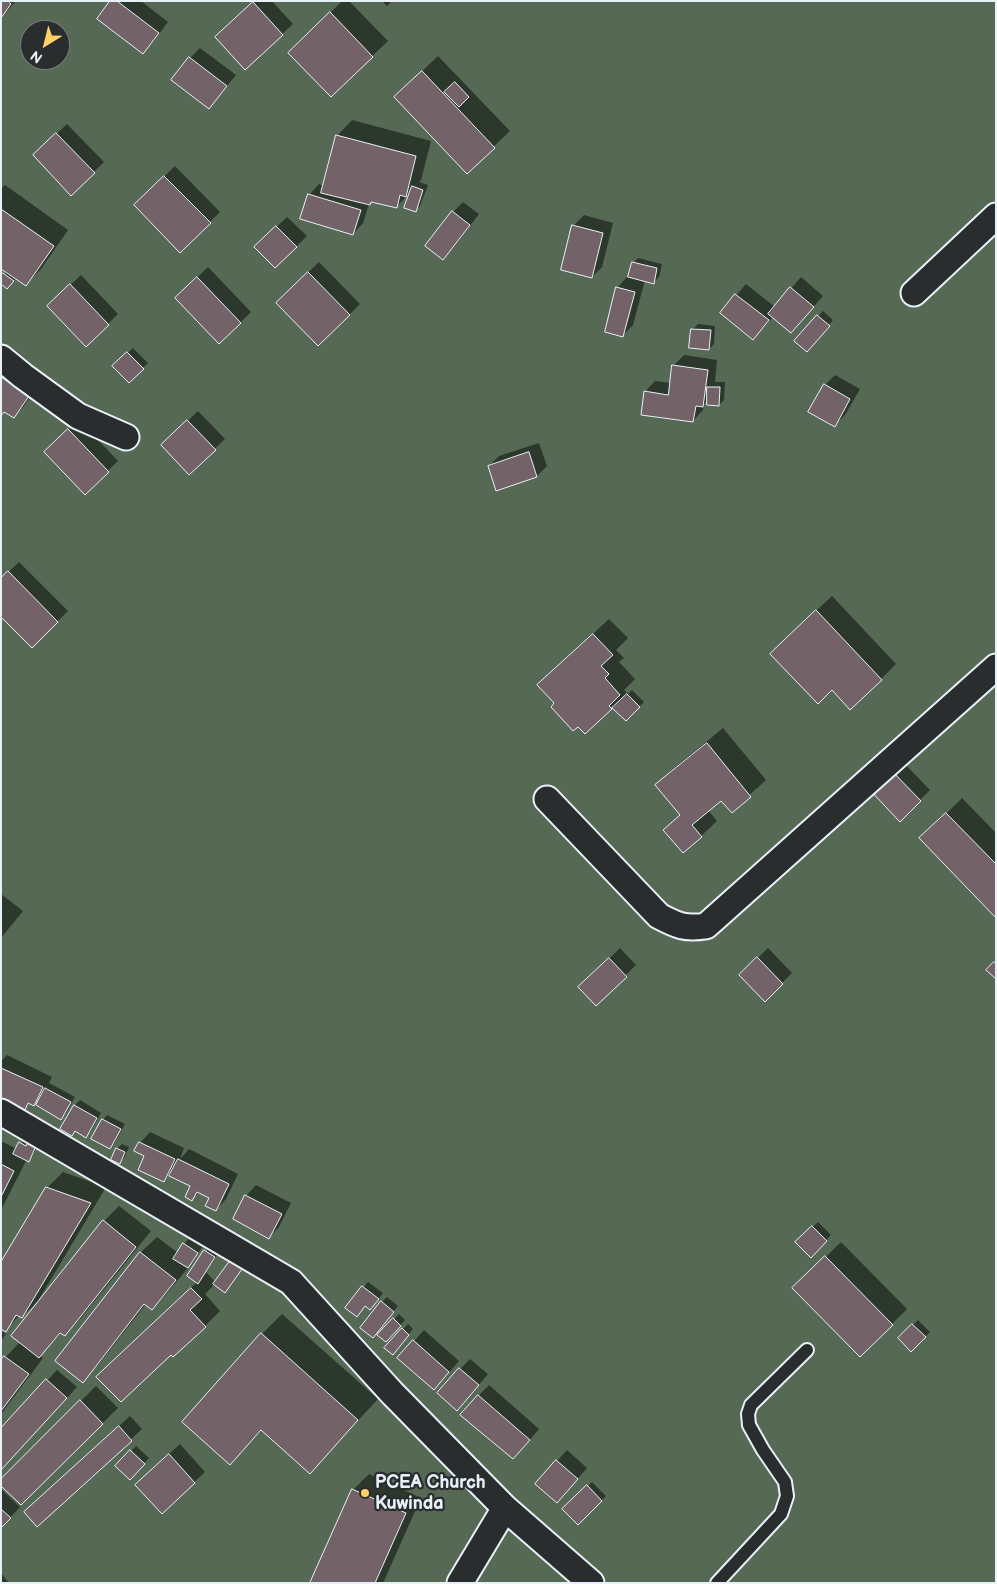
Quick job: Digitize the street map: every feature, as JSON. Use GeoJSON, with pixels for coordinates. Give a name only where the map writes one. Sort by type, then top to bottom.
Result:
{"type":"FeatureCollection","features":[{"type":"Feature","properties":{"kind":"street"},"geometry":{"type":"LineString","coordinates":[[914,293],[996,216]]}},
{"type":"Feature","properties":{"kind":"street"},"geometry":{"type":"LineString","coordinates":[[1,358],[78,416],[126,437]]}},
{"type":"Feature","properties":{"kind":"street"},"geometry":{"type":"LineString","coordinates":[[547,799],[659,916],[678,927],[706,926],[996,667]]}},
{"type":"Feature","properties":{"kind":"street"},"geometry":{"type":"LineString","coordinates":[[1,1112],[291,1282],[392,1393],[505,1508],[591,1583]]}},
{"type":"Feature","properties":{"kind":"street"},"geometry":{"type":"LineString","coordinates":[[460,1583],[505,1508]]}},
{"type":"Feature","properties":{"kind":"lane"},"geometry":{"type":"LineString","coordinates":[[717,1583],[781,1514],[788,1496],[785,1482],[763,1450],[749,1425],[748,1414],[751,1405],[807,1350]]}},
{"type":"Feature","properties":{"kind":"green space"},"geometry":{"type":"Polygon","coordinates":[[[1,1],[996,1],[996,1583],[1,1583],[1,1]]]}},
{"type":"Feature","properties":{"kind":"building"},"geometry":{"type":"Polygon","coordinates":[[[1,1],[8,1],[11,4],[1,18],[1,1]]]}},
{"type":"Feature","properties":{"kind":"building"},"geometry":{"type":"Polygon","coordinates":[[[110,1],[117,1],[159,33],[143,54],[97,19],[110,1]]]}},
{"type":"Feature","properties":{"kind":"building"},"geometry":{"type":"Polygon","coordinates":[[[253,2],[283,35],[245,70],[215,37],[253,2]]]}},
{"type":"Feature","properties":{"kind":"building"},"geometry":{"type":"Polygon","coordinates":[[[330,12],[373,57],[331,97],[288,53],[330,12]]]}},
{"type":"Feature","properties":{"kind":"building"},"geometry":{"type":"Polygon","coordinates":[[[189,57],[227,86],[209,109],[171,80],[189,57]]]}},
{"type":"Feature","properties":{"kind":"building"},"geometry":{"type":"Polygon","coordinates":[[[422,71],[495,148],[467,174],[394,97],[422,71]]]}},
{"type":"Feature","properties":{"kind":"building"},"geometry":{"type":"Polygon","coordinates":[[[455,82],[469,97],[459,107],[444,92],[455,82]]]}},
{"type":"Feature","properties":{"kind":"building"},"geometry":{"type":"Polygon","coordinates":[[[56,133],[95,173],[71,196],[33,155],[56,133]]]}},
{"type":"Feature","properties":{"kind":"building"},"geometry":{"type":"Polygon","coordinates":[[[336,135],[416,156],[406,197],[400,195],[397,208],[371,202],[370,205],[321,193],[336,135]]]}},
{"type":"Feature","properties":{"kind":"building"},"geometry":{"type":"Polygon","coordinates":[[[164,176],[211,223],[180,253],[134,205],[164,176]]]}},
{"type":"Feature","properties":{"kind":"building"},"geometry":{"type":"Polygon","coordinates":[[[412,186],[423,190],[416,212],[404,208],[412,186]]]}},
{"type":"Feature","properties":{"kind":"building"},"geometry":{"type":"Polygon","coordinates":[[[308,194],[361,210],[353,235],[300,219],[308,194]]]}},
{"type":"Feature","properties":{"kind":"building"},"geometry":{"type":"Polygon","coordinates":[[[1,209],[54,246],[26,286],[1,269],[1,209]]]}},
{"type":"Feature","properties":{"kind":"building"},"geometry":{"type":"Polygon","coordinates":[[[452,211],[470,225],[443,260],[425,246],[452,211]]]}},
{"type":"Feature","properties":{"kind":"building"},"geometry":{"type":"Polygon","coordinates":[[[572,225],[603,233],[592,278],[561,270],[572,225]]]}},
{"type":"Feature","properties":{"kind":"building"},"geometry":{"type":"Polygon","coordinates":[[[276,226],[297,247],[275,268],[254,247],[276,226]]]}},
{"type":"Feature","properties":{"kind":"building"},"geometry":{"type":"Polygon","coordinates":[[[632,262],[657,268],[654,284],[628,277],[632,262]]]}},
{"type":"Feature","properties":{"kind":"building"},"geometry":{"type":"Polygon","coordinates":[[[308,272],[350,315],[318,346],[276,303],[308,272]]]}},
{"type":"Feature","properties":{"kind":"building"},"geometry":{"type":"Polygon","coordinates":[[[3,273],[14,281],[7,289],[1,284],[1,275],[3,273]]]}},
{"type":"Feature","properties":{"kind":"building"},"geometry":{"type":"Polygon","coordinates":[[[197,277],[241,323],[219,344],[175,298],[197,277]]]}},
{"type":"Feature","properties":{"kind":"building"},"geometry":{"type":"Polygon","coordinates":[[[70,284],[109,325],[86,347],[47,306],[70,284]]]}},
{"type":"Feature","properties":{"kind":"building"},"geometry":{"type":"Polygon","coordinates":[[[616,287],[635,292],[623,337],[605,332],[616,287]]]}},
{"type":"Feature","properties":{"kind":"building"},"geometry":{"type":"Polygon","coordinates":[[[790,287],[814,307],[791,333],[768,314],[790,287]]]}},
{"type":"Feature","properties":{"kind":"building"},"geometry":{"type":"Polygon","coordinates":[[[735,294],[769,320],[753,340],[720,313],[735,294]]]}},
{"type":"Feature","properties":{"kind":"building"},"geometry":{"type":"Polygon","coordinates":[[[817,315],[830,326],[807,352],[794,341],[817,315]]]}},
{"type":"Feature","properties":{"kind":"building"},"geometry":{"type":"Polygon","coordinates":[[[691,329],[711,330],[709,350],[689,348],[691,329]]]}},
{"type":"Feature","properties":{"kind":"building"},"geometry":{"type":"Polygon","coordinates":[[[127,352],[144,369],[129,383],[112,366],[127,352]]]}},
{"type":"Feature","properties":{"kind":"building"},"geometry":{"type":"Polygon","coordinates":[[[672,365],[708,370],[703,407],[696,406],[693,422],[641,415],[644,391],[668,395],[672,365]]]}},
{"type":"Feature","properties":{"kind":"building"},"geometry":{"type":"Polygon","coordinates":[[[1,377],[29,396],[14,418],[4,412],[1,416],[1,377]]]}},
{"type":"Feature","properties":{"kind":"building"},"geometry":{"type":"Polygon","coordinates":[[[824,384],[850,399],[835,427],[808,412],[824,384]]]}},
{"type":"Feature","properties":{"kind":"building"},"geometry":{"type":"Polygon","coordinates":[[[707,387],[720,387],[719,406],[707,405],[707,387]]]}},
{"type":"Feature","properties":{"kind":"building"},"geometry":{"type":"Polygon","coordinates":[[[187,420],[216,450],[189,475],[161,445],[187,420]]]}},
{"type":"Feature","properties":{"kind":"building"},"geometry":{"type":"Polygon","coordinates":[[[68,429],[109,472],[85,495],[44,452],[68,429]]]}},
{"type":"Feature","properties":{"kind":"building"},"geometry":{"type":"Polygon","coordinates":[[[529,452],[537,477],[496,491],[488,466],[529,452]]]}},
{"type":"Feature","properties":{"kind":"building"},"geometry":{"type":"Polygon","coordinates":[[[8,571],[58,622],[32,648],[1,617],[1,578],[8,571]]]}},
{"type":"Feature","properties":{"kind":"building"},"geometry":{"type":"Polygon","coordinates":[[[816,610],[882,680],[850,710],[832,690],[818,704],[770,654],[816,610]]]}},
{"type":"Feature","properties":{"kind":"building"},"geometry":{"type":"Polygon","coordinates":[[[593,634],[613,655],[601,666],[609,674],[605,678],[620,695],[609,706],[612,709],[585,734],[578,727],[573,731],[551,707],[554,703],[537,685],[593,634]]]}},
{"type":"Feature","properties":{"kind":"building"},"geometry":{"type":"Polygon","coordinates":[[[627,694],[640,707],[626,721],[612,708],[627,694]]]}},
{"type":"Feature","properties":{"kind":"building"},"geometry":{"type":"Polygon","coordinates":[[[707,743],[751,797],[732,813],[721,801],[692,825],[702,837],[683,853],[663,830],[680,815],[655,785],[707,743]]]}},
{"type":"Feature","properties":{"kind":"building"},"geometry":{"type":"Polygon","coordinates":[[[889,768],[921,801],[900,822],[868,788],[889,768]]]}},
{"type":"Feature","properties":{"kind":"building"},"geometry":{"type":"Polygon","coordinates":[[[946,813],[996,864],[996,918],[919,838],[946,813]]]}},
{"type":"Feature","properties":{"kind":"building"},"geometry":{"type":"Polygon","coordinates":[[[757,957],[783,984],[765,1002],[739,975],[757,957]]]}},
{"type":"Feature","properties":{"kind":"building"},"geometry":{"type":"Polygon","coordinates":[[[609,958],[627,977],[596,1006],[578,987],[609,958]]]}},
{"type":"Feature","properties":{"kind":"building"},"geometry":{"type":"Polygon","coordinates":[[[994,962],[996,963],[996,979],[986,970],[994,962]]]}},
{"type":"Feature","properties":{"kind":"building"},"geometry":{"type":"Polygon","coordinates":[[[1,1068],[43,1087],[34,1106],[28,1103],[25,1110],[1,1098],[1,1068]]]}},
{"type":"Feature","properties":{"kind":"building"},"geometry":{"type":"Polygon","coordinates":[[[45,1088],[71,1102],[61,1120],[36,1105],[45,1088]]]}},
{"type":"Feature","properties":{"kind":"building"},"geometry":{"type":"Polygon","coordinates":[[[74,1105],[97,1118],[86,1138],[75,1131],[72,1136],[60,1129],[74,1105]]]}},
{"type":"Feature","properties":{"kind":"building"},"geometry":{"type":"Polygon","coordinates":[[[102,1119],[121,1129],[110,1149],[91,1139],[102,1119]]]}},
{"type":"Feature","properties":{"kind":"building"},"geometry":{"type":"Polygon","coordinates":[[[19,1142],[26,1146],[28,1142],[36,1146],[29,1162],[13,1154],[19,1142]]]}},
{"type":"Feature","properties":{"kind":"building"},"geometry":{"type":"Polygon","coordinates":[[[139,1142],[175,1159],[164,1182],[138,1170],[144,1156],[134,1151],[139,1142]]]}},
{"type":"Feature","properties":{"kind":"building"},"geometry":{"type":"Polygon","coordinates":[[[116,1148],[125,1152],[120,1164],[111,1160],[116,1148]]]}},
{"type":"Feature","properties":{"kind":"building"},"geometry":{"type":"Polygon","coordinates":[[[178,1159],[229,1184],[216,1211],[205,1206],[209,1198],[197,1192],[192,1201],[185,1197],[190,1186],[169,1176],[178,1159]]]}},
{"type":"Feature","properties":{"kind":"building"},"geometry":{"type":"Polygon","coordinates":[[[1,1164],[14,1171],[1,1197],[1,1164]]]}},
{"type":"Feature","properties":{"kind":"building"},"geometry":{"type":"Polygon","coordinates":[[[46,1187],[91,1203],[22,1318],[16,1315],[6,1332],[1,1329],[1,1262],[46,1187]]]}},
{"type":"Feature","properties":{"kind":"building"},"geometry":{"type":"Polygon","coordinates":[[[245,1195],[282,1214],[269,1239],[233,1219],[245,1195]]]}},
{"type":"Feature","properties":{"kind":"building"},"geometry":{"type":"Polygon","coordinates":[[[103,1220],[136,1247],[65,1336],[60,1333],[39,1358],[11,1336],[103,1220]]]}},
{"type":"Feature","properties":{"kind":"building"},"geometry":{"type":"Polygon","coordinates":[[[812,1226],[827,1241],[811,1258],[795,1242],[812,1226]]]}},
{"type":"Feature","properties":{"kind":"building"},"geometry":{"type":"Polygon","coordinates":[[[183,1243],[198,1253],[188,1268],[173,1259],[183,1243]]]}},
{"type":"Feature","properties":{"kind":"building"},"geometry":{"type":"Polygon","coordinates":[[[204,1250],[215,1257],[198,1284],[187,1276],[204,1250]]]}},
{"type":"Feature","properties":{"kind":"building"},"geometry":{"type":"Polygon","coordinates":[[[140,1252],[176,1280],[152,1310],[144,1304],[83,1383],[55,1361],[140,1252]]]}},
{"type":"Feature","properties":{"kind":"building"},"geometry":{"type":"Polygon","coordinates":[[[825,1256],[893,1325],[860,1357],[792,1288],[825,1256]]]}},
{"type":"Feature","properties":{"kind":"building"},"geometry":{"type":"Polygon","coordinates":[[[230,1261],[242,1269],[225,1293],[213,1284],[230,1261]]]}},
{"type":"Feature","properties":{"kind":"building"},"geometry":{"type":"Polygon","coordinates":[[[362,1286],[379,1299],[370,1310],[365,1306],[357,1317],[345,1308],[362,1286]]]}},
{"type":"Feature","properties":{"kind":"building"},"geometry":{"type":"Polygon","coordinates":[[[191,1288],[202,1299],[190,1310],[206,1327],[173,1357],[171,1355],[121,1402],[96,1377],[191,1288]]]}},
{"type":"Feature","properties":{"kind":"building"},"geometry":{"type":"Polygon","coordinates":[[[381,1301],[394,1312],[373,1338],[360,1328],[381,1301]]]}},
{"type":"Feature","properties":{"kind":"building"},"geometry":{"type":"Polygon","coordinates":[[[393,1318],[401,1326],[386,1342],[377,1335],[393,1318]]]}},
{"type":"Feature","properties":{"kind":"building"},"geometry":{"type":"Polygon","coordinates":[[[912,1324],[926,1337],[911,1352],[898,1338],[912,1324]]]}},
{"type":"Feature","properties":{"kind":"building"},"geometry":{"type":"Polygon","coordinates":[[[402,1328],[409,1335],[393,1355],[384,1348],[402,1328]]]}},
{"type":"Feature","properties":{"kind":"building"},"geometry":{"type":"Polygon","coordinates":[[[261,1333],[358,1420],[310,1474],[261,1430],[230,1465],[182,1422],[261,1333]]]}},
{"type":"Feature","properties":{"kind":"building"},"geometry":{"type":"Polygon","coordinates":[[[413,1340],[449,1372],[434,1390],[397,1358],[413,1340]]]}},
{"type":"Feature","properties":{"kind":"building"},"geometry":{"type":"Polygon","coordinates":[[[4,1356],[29,1374],[1,1411],[1,1360],[4,1356]]]}},
{"type":"Feature","properties":{"kind":"building"},"geometry":{"type":"Polygon","coordinates":[[[459,1368],[479,1385],[457,1411],[437,1393],[459,1368]]]}},
{"type":"Feature","properties":{"kind":"building"},"geometry":{"type":"Polygon","coordinates":[[[46,1379],[67,1398],[1,1470],[1,1428],[46,1379]]]}},
{"type":"Feature","properties":{"kind":"building"},"geometry":{"type":"Polygon","coordinates":[[[478,1395],[530,1440],[513,1459],[460,1415],[478,1395]]]}},
{"type":"Feature","properties":{"kind":"building"},"geometry":{"type":"Polygon","coordinates":[[[80,1400],[103,1424],[21,1505],[1,1486],[1,1479],[80,1400]]]}},
{"type":"Feature","properties":{"kind":"building"},"geometry":{"type":"Polygon","coordinates":[[[119,1426],[132,1441],[37,1527],[24,1512],[119,1426]]]}},
{"type":"Feature","properties":{"kind":"building"},"geometry":{"type":"Polygon","coordinates":[[[130,1450],[145,1464],[130,1480],[115,1466],[130,1450]]]}},
{"type":"Feature","properties":{"kind":"building"},"geometry":{"type":"Polygon","coordinates":[[[169,1454],[195,1483],[162,1514],[135,1485],[169,1454]]]}},
{"type":"Feature","properties":{"kind":"building"},"geometry":{"type":"Polygon","coordinates":[[[556,1460],[578,1479],[557,1503],[535,1484],[556,1460]]]}},
{"type":"Feature","properties":{"kind":"building"},"geometry":{"type":"Polygon","coordinates":[[[587,1485],[602,1501],[578,1525],[562,1509],[587,1485]]]}},
{"type":"Feature","properties":{"kind":"building"},"geometry":{"type":"Polygon","coordinates":[[[352,1489],[406,1513],[375,1583],[310,1583],[352,1489]]]}},
{"type":"Feature","properties":{"kind":"building"},"geometry":{"type":"Polygon","coordinates":[[[1,1509],[11,1518],[1,1528],[1,1509]]]}},
{"type":"Feature","properties":{"kind":"place","name":"PCEA Church Kuwinda"},"geometry":{"type":"Point","coordinates":[365,1493]}}]}
